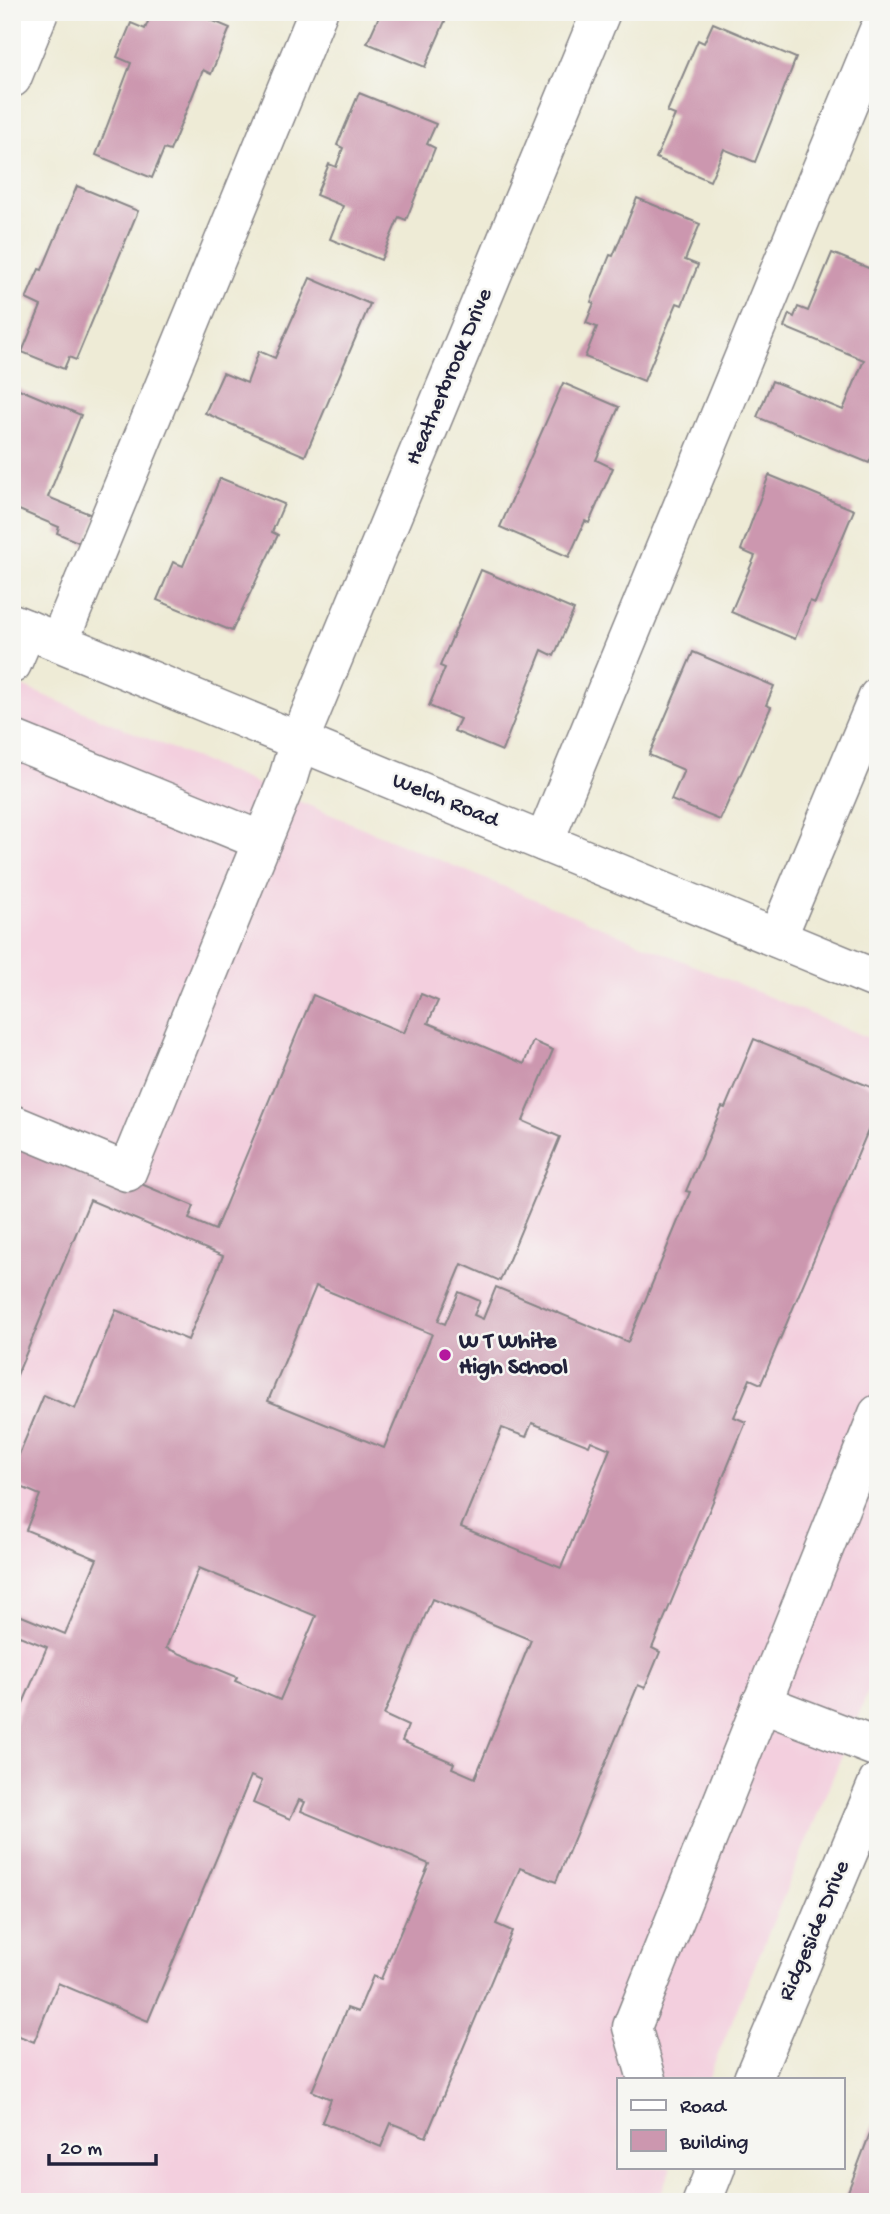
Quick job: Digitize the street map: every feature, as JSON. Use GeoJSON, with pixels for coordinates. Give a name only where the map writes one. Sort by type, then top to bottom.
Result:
{"type":"FeatureCollection","features":[{"type":"Feature","properties":{"kind":"street"},"geometry":{"type":"LineString","coordinates":[[12,78],[39,12]]}},
{"type":"Feature","properties":{"kind":"street"},"geometry":{"type":"LineString","coordinates":[[12,664],[33,631],[318,12]]}},
{"type":"Feature","properties":{"kind":"street","name":"Heatherbrook Drive"},"geometry":{"type":"LineString","coordinates":[[12,1124],[127,1172],[288,778],[299,741],[601,12]]}},
{"type":"Feature","properties":{"kind":"street"},"geometry":{"type":"LineString","coordinates":[[544,842],[878,32]]}},
{"type":"Feature","properties":{"kind":"street","name":"Welch Road"},"geometry":{"type":"LineString","coordinates":[[33,631],[878,980]]}},
{"type":"Feature","properties":{"kind":"street"},"geometry":{"type":"LineString","coordinates":[[777,938],[878,697]]}},
{"type":"Feature","properties":{"kind":"street"},"geometry":{"type":"LineString","coordinates":[[12,739],[262,841]]}},
{"type":"Feature","properties":{"kind":"street"},"geometry":{"type":"LineString","coordinates":[[647,2078],[632,2027],[878,1414]]}},
{"type":"Feature","properties":{"kind":"street"},"geometry":{"type":"LineString","coordinates":[[761,1703],[878,1748]]}},
{"type":"Feature","properties":{"kind":"street","name":"Ridgeside Drive"},"geometry":{"type":"LineString","coordinates":[[753,2078],[878,1782]]}},
{"type":"Feature","properties":{"kind":"shaded area","name":"W T White High School"},"geometry":{"type":"Polygon","coordinates":[[[12,682],[878,1042],[878,1668],[708,2078],[617,2078],[617,2168],[672,2168],[657,2202],[12,2202],[12,682]]]}},
{"type":"Feature","properties":{"kind":"building"},"geometry":{"type":"Polygon","coordinates":[[[152,12],[192,12],[230,28],[211,74],[203,70],[170,151],[164,149],[152,178],[96,155],[131,63],[117,57],[131,23],[145,29],[152,12]]]}},
{"type":"Feature","properties":{"kind":"building"},"geometry":{"type":"Polygon","coordinates":[[[381,12],[449,12],[425,67],[367,43],[381,12]]]}},
{"type":"Feature","properties":{"kind":"building"},"geometry":{"type":"Polygon","coordinates":[[[713,23],[796,58],[755,162],[724,149],[710,181],[656,158],[675,115],[667,112],[698,40],[704,43],[713,23]]]}},
{"type":"Feature","properties":{"kind":"building"},"geometry":{"type":"Polygon","coordinates":[[[359,93],[436,124],[427,144],[435,148],[406,220],[399,217],[381,260],[330,239],[343,206],[316,195],[329,164],[336,167],[343,148],[337,145],[359,93]]]}},
{"type":"Feature","properties":{"kind":"building"},"geometry":{"type":"Polygon","coordinates":[[[77,186],[138,211],[76,360],[69,357],[64,369],[22,352],[41,306],[26,299],[39,269],[42,270],[77,186]]]}},
{"type":"Feature","properties":{"kind":"building"},"geometry":{"type":"Polygon","coordinates":[[[637,198],[700,224],[685,260],[698,265],[682,305],[677,303],[644,381],[585,357],[597,327],[586,323],[594,303],[591,302],[637,198]]]}},
{"type":"Feature","properties":{"kind":"building"},"geometry":{"type":"Polygon","coordinates":[[[832,253],[878,272],[878,443],[869,463],[757,417],[772,381],[843,410],[864,360],[784,327],[789,314],[794,317],[798,307],[808,311],[832,253]]]}},
{"type":"Feature","properties":{"kind":"building"},"geometry":{"type":"Polygon","coordinates":[[[310,278],[370,304],[305,456],[205,413],[223,373],[247,383],[259,351],[275,358],[310,278]]]}},
{"type":"Feature","properties":{"kind":"building"},"geometry":{"type":"Polygon","coordinates":[[[563,383],[619,407],[596,460],[613,468],[589,523],[585,521],[569,557],[500,527],[563,383]]]}},
{"type":"Feature","properties":{"kind":"building"},"geometry":{"type":"Polygon","coordinates":[[[12,386],[81,415],[48,497],[97,517],[85,545],[57,533],[59,527],[12,507],[12,386]]]}},
{"type":"Feature","properties":{"kind":"building"},"geometry":{"type":"Polygon","coordinates":[[[769,475],[854,510],[815,603],[810,601],[795,639],[731,612],[755,556],[741,550],[769,475]]]}},
{"type":"Feature","properties":{"kind":"building"},"geometry":{"type":"Polygon","coordinates":[[[220,478],[284,504],[272,532],[278,535],[232,631],[157,600],[173,562],[183,566],[220,478]]]}},
{"type":"Feature","properties":{"kind":"building"},"geometry":{"type":"Polygon","coordinates":[[[481,570],[574,610],[554,656],[542,650],[502,751],[454,731],[460,719],[429,706],[445,668],[440,666],[481,570]]]}},
{"type":"Feature","properties":{"kind":"building"},"geometry":{"type":"Polygon","coordinates":[[[693,652],[774,686],[766,705],[771,707],[720,820],[671,800],[684,770],[649,755],[693,652]]]}},
{"type":"Feature","properties":{"kind":"building"},"geometry":{"type":"Polygon","coordinates":[[[421,994],[438,1001],[428,1023],[524,1064],[533,1041],[553,1050],[523,1121],[560,1137],[500,1281],[462,1264],[438,1321],[445,1324],[459,1292],[480,1301],[474,1315],[483,1319],[496,1287],[628,1342],[690,1192],[686,1191],[754,1039],[878,1090],[878,1107],[761,1384],[750,1379],[734,1417],[746,1422],[652,1648],[660,1652],[645,1688],[638,1685],[556,1882],[520,1868],[496,1924],[512,1931],[426,2137],[391,2123],[381,2147],[322,2122],[331,2099],[312,2091],[347,2008],[358,2012],[373,1976],[381,1979],[429,1864],[301,1811],[305,1802],[299,1800],[290,1819],[253,1803],[262,1781],[251,1776],[148,2021],[58,1983],[34,2042],[12,2033],[12,1729],[47,1647],[12,1633],[12,1612],[65,1634],[97,1559],[26,1530],[40,1495],[12,1483],[12,1471],[44,1395],[75,1409],[116,1310],[188,1340],[223,1256],[90,1200],[12,1387],[12,1130],[194,1206],[189,1219],[215,1230],[313,995],[404,1033],[421,994]],[[316,1286],[268,1401],[384,1448],[432,1334],[316,1286]],[[532,1423],[526,1437],[502,1428],[461,1527],[561,1568],[610,1449],[591,1441],[589,1446],[532,1423]],[[199,1568],[166,1648],[237,1677],[235,1681],[280,1700],[316,1616],[199,1568]],[[432,1599],[384,1715],[408,1726],[402,1741],[454,1763],[452,1768],[475,1778],[531,1640],[432,1599]]]}},
{"type":"Feature","properties":{"kind":"building"},"geometry":{"type":"Polygon","coordinates":[[[878,2116],[878,2202],[844,2202],[872,2128],[878,2116]]]}},
{"type":"Feature","properties":{"kind":"place","name":"W T White High School"},"geometry":{"type":"Point","coordinates":[445,1355]}}]}
